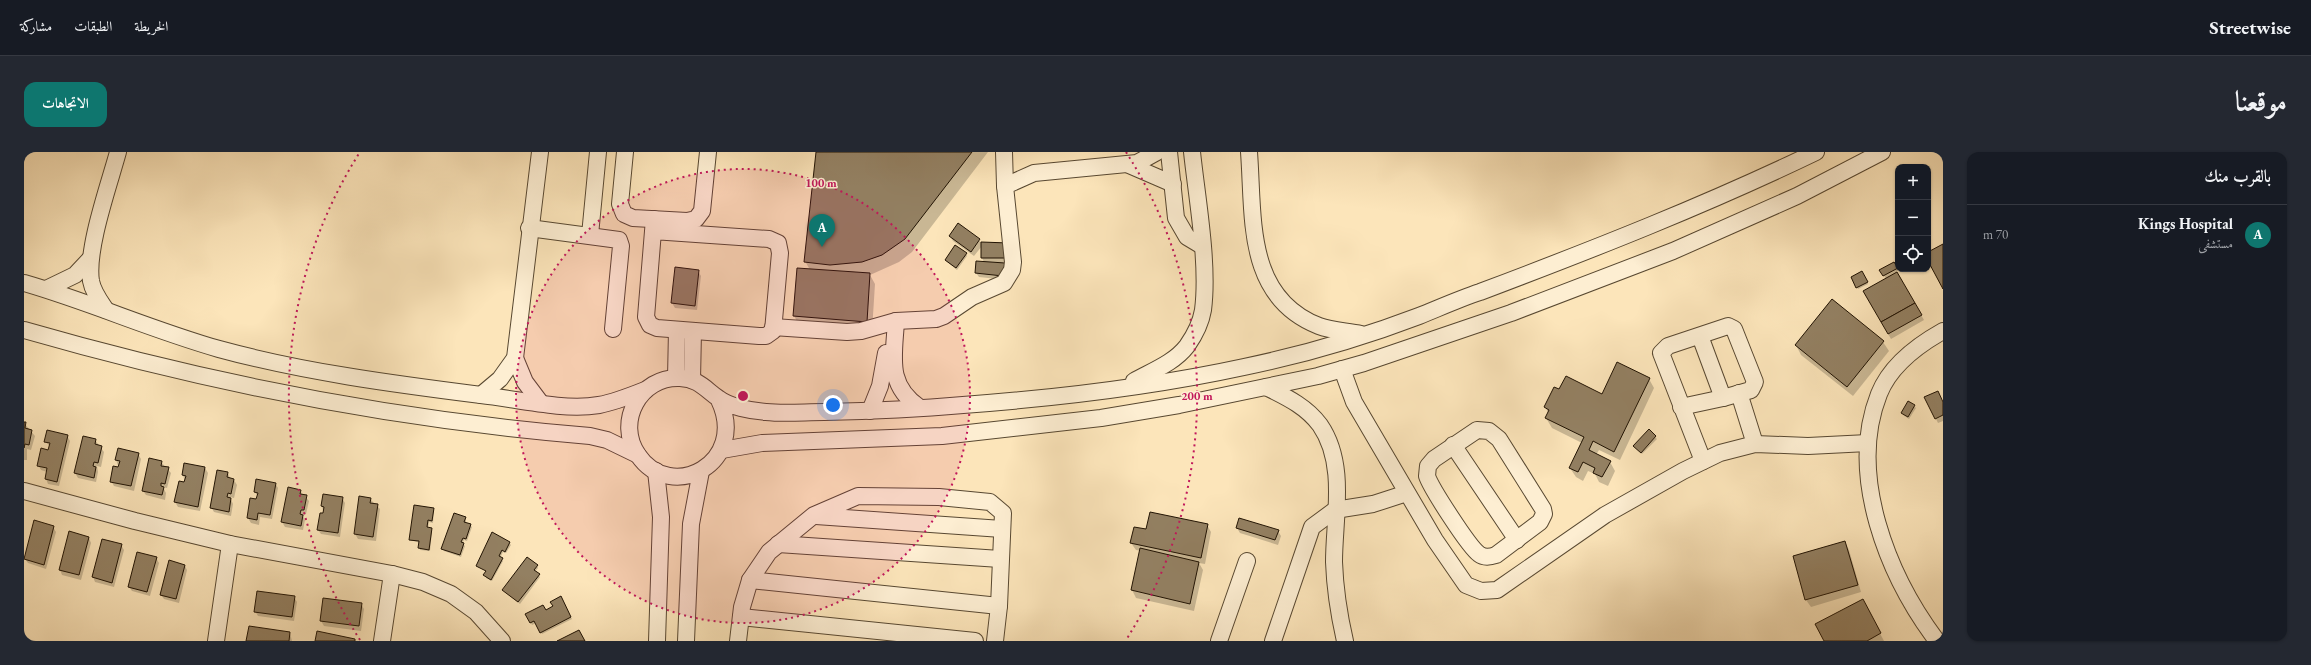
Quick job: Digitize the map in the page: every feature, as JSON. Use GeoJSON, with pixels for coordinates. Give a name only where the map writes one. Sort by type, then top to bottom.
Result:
{"type":"FeatureCollection","features":[{"type":"Feature","properties":{"kind":"street"},"geometry":{"type":"LineString","coordinates":[[106,310],[97,297],[91,282],[90,259],[118,152]]}},
{"type":"Feature","properties":{"kind":"street"},"geometry":{"type":"LineString","coordinates":[[530,152],[532,207]]}},
{"type":"Feature","properties":{"kind":"street"},"geometry":{"type":"LineString","coordinates":[[481,395],[500,379],[514,358],[540,152]]}},
{"type":"Feature","properties":{"kind":"street"},"geometry":{"type":"LineString","coordinates":[[590,235],[598,152]]}},
{"type":"Feature","properties":{"kind":"street"},"geometry":{"type":"LineString","coordinates":[[615,238],[620,209],[625,152]]}},
{"type":"Feature","properties":{"kind":"street"},"geometry":{"type":"LineString","coordinates":[[653,225],[692,221],[700,217],[702,211],[708,152]]}},
{"type":"Feature","properties":{"kind":"street"},"geometry":{"type":"LineString","coordinates":[[773,327],[847,332],[861,331],[891,322],[928,320],[944,316],[972,297],[997,287],[1009,277],[1013,262],[1005,186],[1004,152]]}},
{"type":"Feature","properties":{"kind":"street"},"geometry":{"type":"LineString","coordinates":[[1005,186],[1034,173],[1129,165],[1146,160],[1157,152]]}},
{"type":"Feature","properties":{"kind":"street"},"geometry":{"type":"LineString","coordinates":[[1169,152],[1176,218],[1180,228],[1187,237],[1202,246]]}},
{"type":"Feature","properties":{"kind":"street"},"geometry":{"type":"LineString","coordinates":[[1119,388],[1173,360],[1187,346],[1197,330],[1203,312],[1204,296],[1202,246],[1192,152]]}},
{"type":"Feature","properties":{"kind":"street"},"geometry":{"type":"LineString","coordinates":[[1250,152],[1259,259],[1270,285],[1281,302],[1300,317],[1321,326],[1365,334]]}},
{"type":"Feature","properties":{"kind":"street"},"geometry":{"type":"LineString","coordinates":[[719,400],[764,412],[870,411],[920,408],[1046,398],[1119,388],[1245,367],[1365,334],[1417,317],[1647,229],[1710,202],[1816,152]]}},
{"type":"Feature","properties":{"kind":"street"},"geometry":{"type":"LineString","coordinates":[[722,450],[762,443],[870,440],[1021,428],[1179,406],[1257,390],[1266,386],[1342,369],[1511,313],[1673,251],[1797,196],[1882,152]]}},
{"type":"Feature","properties":{"kind":"street"},"geometry":{"type":"LineString","coordinates":[[1129,165],[1173,184]]}},
{"type":"Feature","properties":{"kind":"street"},"geometry":{"type":"LineString","coordinates":[[620,209],[628,217],[684,233],[770,239],[778,243],[780,253],[773,327],[769,334],[760,336],[656,328],[647,321],[653,225]]}},
{"type":"Feature","properties":{"kind":"street"},"geometry":{"type":"LineString","coordinates":[[700,217],[712,224],[720,236]]}},
{"type":"Feature","properties":{"kind":"street"},"geometry":{"type":"LineString","coordinates":[[530,228],[615,238],[619,240],[621,246],[613,329]]}},
{"type":"Feature","properties":{"kind":"street"},"geometry":{"type":"LineString","coordinates":[[46,289],[75,275],[90,259]]}},
{"type":"Feature","properties":{"kind":"street"},"geometry":{"type":"LineString","coordinates":[[24,283],[46,289],[173,335],[270,361],[431,389],[573,406],[598,405],[623,399],[657,383],[676,378],[692,380],[707,388],[719,400],[725,412],[727,425],[726,438],[722,450],[713,462],[701,471],[686,476],[671,476],[656,471],[638,455],[623,447],[590,436],[446,422],[220,382],[110,355],[24,330]]}},
{"type":"Feature","properties":{"kind":"street"},"geometry":{"type":"LineString","coordinates":[[891,322],[896,380],[905,395],[920,408]]}},
{"type":"Feature","properties":{"kind":"street"},"geometry":{"type":"LineString","coordinates":[[870,411],[880,386],[885,364],[891,322]]}},
{"type":"Feature","properties":{"kind":"street"},"geometry":{"type":"LineString","coordinates":[[1681,407],[1751,390],[1755,382],[1734,329],[1728,326],[1668,346],[1661,352],[1681,407],[1703,461]]}},
{"type":"Feature","properties":{"kind":"street"},"geometry":{"type":"LineString","coordinates":[[676,378],[685,331]]}},
{"type":"Feature","properties":{"kind":"street"},"geometry":{"type":"LineString","coordinates":[[685,331],[692,380]]}},
{"type":"Feature","properties":{"kind":"street"},"geometry":{"type":"LineString","coordinates":[[1937,641],[1912,605],[1887,553],[1875,510],[1868,443],[1880,393],[1890,377],[1910,354],[1943,331]]}},
{"type":"Feature","properties":{"kind":"street"},"geometry":{"type":"LineString","coordinates":[[1700,336],[1723,398]]}},
{"type":"Feature","properties":{"kind":"street"},"geometry":{"type":"LineString","coordinates":[[514,358],[525,382],[540,402]]}},
{"type":"Feature","properties":{"kind":"street"},"geometry":{"type":"LineString","coordinates":[[1342,369],[1354,402],[1418,512],[1466,585],[1481,591],[1496,590],[1606,515],[1703,461],[1732,449],[1755,444],[1808,446],[1868,443]]}},
{"type":"Feature","properties":{"kind":"street"},"geometry":{"type":"LineString","coordinates":[[1266,386],[1296,402],[1320,426],[1333,453],[1336,473],[1334,562],[1337,606],[1345,641]]}},
{"type":"Feature","properties":{"kind":"street"},"geometry":{"type":"LineString","coordinates":[[638,455],[631,442],[630,421],[636,400],[646,389]]}},
{"type":"Feature","properties":{"kind":"street"},"geometry":{"type":"LineString","coordinates":[[1739,393],[1755,444]]}},
{"type":"Feature","properties":{"kind":"street"},"geometry":{"type":"LineString","coordinates":[[1477,430],[1489,432],[1499,438],[1543,509],[1542,519],[1540,522],[1517,540],[1491,557],[1479,554],[1470,544],[1429,481],[1428,466],[1434,458],[1453,445],[1477,430]]}},
{"type":"Feature","properties":{"kind":"street"},"geometry":{"type":"LineString","coordinates":[[1453,445],[1517,540]]}},
{"type":"Feature","properties":{"kind":"street"},"geometry":{"type":"LineString","coordinates":[[656,471],[661,517],[657,641]]}},
{"type":"Feature","properties":{"kind":"street"},"geometry":{"type":"LineString","coordinates":[[686,641],[691,524],[701,471]]}},
{"type":"Feature","properties":{"kind":"street"},"geometry":{"type":"LineString","coordinates":[[24,491],[135,521],[230,544],[392,574],[423,582],[451,594],[476,612],[502,641]]}},
{"type":"Feature","properties":{"kind":"street"},"geometry":{"type":"LineString","coordinates":[[1273,641],[1312,528],[1336,510],[1373,504],[1407,492]]}},
{"type":"Feature","properties":{"kind":"street"},"geometry":{"type":"LineString","coordinates":[[738,641],[742,607],[750,580],[769,552],[814,516],[858,496],[938,497],[990,502],[1003,513],[999,606],[995,641]]}},
{"type":"Feature","properties":{"kind":"street"},"geometry":{"type":"LineString","coordinates":[[1418,512],[1439,497]]}},
{"type":"Feature","properties":{"kind":"street"},"geometry":{"type":"LineString","coordinates":[[814,516],[1002,529]]}},
{"type":"Feature","properties":{"kind":"street"},"geometry":{"type":"LineString","coordinates":[[216,641],[230,544]]}},
{"type":"Feature","properties":{"kind":"street"},"geometry":{"type":"LineString","coordinates":[[778,544],[1000,559]]}},
{"type":"Feature","properties":{"kind":"street"},"geometry":{"type":"LineString","coordinates":[[1447,557],[1470,544]]}},
{"type":"Feature","properties":{"kind":"street"},"geometry":{"type":"LineString","coordinates":[[1220,641],[1247,561]]}},
{"type":"Feature","properties":{"kind":"street"},"geometry":{"type":"LineString","coordinates":[[382,641],[392,574]]}},
{"type":"Feature","properties":{"kind":"street"},"geometry":{"type":"LineString","coordinates":[[750,580],[999,606]]}},
{"type":"Feature","properties":{"kind":"street"},"geometry":{"type":"LineString","coordinates":[[741,617],[975,641]]}},
{"type":"Feature","properties":{"kind":"building"},"geometry":{"type":"Polygon","coordinates":[[[816,152],[972,152],[905,239],[882,255],[862,262],[830,265],[804,262],[816,152]]]}},
{"type":"Feature","properties":{"kind":"building"},"geometry":{"type":"Polygon","coordinates":[[[958,223],[980,239],[971,252],[949,236],[958,223]]]}},
{"type":"Feature","properties":{"kind":"building"},"geometry":{"type":"Polygon","coordinates":[[[981,242],[1009,243],[1009,258],[981,258],[981,242]]]}},
{"type":"Feature","properties":{"kind":"building"},"geometry":{"type":"Polygon","coordinates":[[[1943,244],[1943,289],[1931,267],[1931,250],[1943,244]]]}},
{"type":"Feature","properties":{"kind":"building"},"geometry":{"type":"Polygon","coordinates":[[[955,245],[967,253],[956,268],[945,260],[955,245]]]}},
{"type":"Feature","properties":{"kind":"building"},"geometry":{"type":"Polygon","coordinates":[[[976,261],[1005,263],[1003,276],[975,273],[976,261]]]}},
{"type":"Feature","properties":{"kind":"building"},"geometry":{"type":"Polygon","coordinates":[[[1894,262],[1895,264],[1895,270],[1883,276],[1879,270],[1894,262]]]}},
{"type":"Feature","properties":{"kind":"building"},"geometry":{"type":"Polygon","coordinates":[[[675,267],[699,270],[695,306],[671,303],[675,267]]]}},
{"type":"Feature","properties":{"kind":"building"},"geometry":{"type":"Polygon","coordinates":[[[797,268],[870,273],[867,322],[793,316],[797,268]]]}},
{"type":"Feature","properties":{"kind":"building"},"geometry":{"type":"Polygon","coordinates":[[[1862,271],[1868,282],[1856,288],[1851,277],[1862,271]]]}},
{"type":"Feature","properties":{"kind":"building"},"geometry":{"type":"Polygon","coordinates":[[[1897,272],[1915,303],[1881,322],[1863,291],[1897,272]]]}},
{"type":"Feature","properties":{"kind":"building"},"geometry":{"type":"Polygon","coordinates":[[[1832,299],[1884,341],[1847,387],[1795,345],[1832,299]]]}},
{"type":"Feature","properties":{"kind":"building"},"geometry":{"type":"Polygon","coordinates":[[[1915,303],[1922,315],[1888,334],[1881,322],[1915,303]]]}},
{"type":"Feature","properties":{"kind":"building"},"geometry":{"type":"Polygon","coordinates":[[[1617,362],[1650,378],[1614,452],[1593,441],[1589,450],[1611,461],[1602,477],[1593,473],[1595,468],[1583,462],[1578,472],[1569,468],[1584,437],[1545,418],[1549,410],[1544,407],[1554,387],[1559,389],[1566,376],[1602,394],[1617,362]]]}},
{"type":"Feature","properties":{"kind":"building"},"geometry":{"type":"Polygon","coordinates":[[[1938,391],[1943,402],[1943,415],[1935,419],[1924,397],[1938,391]]]}},
{"type":"Feature","properties":{"kind":"building"},"geometry":{"type":"Polygon","coordinates":[[[1908,401],[1915,405],[1908,417],[1901,413],[1908,401]]]}},
{"type":"Feature","properties":{"kind":"building"},"geometry":{"type":"Polygon","coordinates":[[[24,422],[26,422],[25,428],[32,430],[29,445],[25,444],[24,448],[24,422]]]}},
{"type":"Feature","properties":{"kind":"building"},"geometry":{"type":"Polygon","coordinates":[[[1649,429],[1656,436],[1641,453],[1633,446],[1649,429]]]}},
{"type":"Feature","properties":{"kind":"building"},"geometry":{"type":"Polygon","coordinates":[[[47,430],[68,435],[57,482],[45,479],[47,468],[37,466],[41,448],[48,450],[50,443],[44,442],[47,430]]]}},
{"type":"Feature","properties":{"kind":"building"},"geometry":{"type":"Polygon","coordinates":[[[83,436],[96,439],[95,444],[102,446],[98,463],[94,462],[93,466],[96,467],[94,478],[74,473],[83,436]]]}},
{"type":"Feature","properties":{"kind":"building"},"geometry":{"type":"Polygon","coordinates":[[[118,448],[139,453],[131,486],[110,482],[113,466],[118,467],[120,461],[115,460],[118,448]]]}},
{"type":"Feature","properties":{"kind":"building"},"geometry":{"type":"Polygon","coordinates":[[[149,458],[162,461],[161,466],[169,467],[165,484],[161,483],[161,486],[164,487],[162,495],[142,491],[149,458]]]}},
{"type":"Feature","properties":{"kind":"building"},"geometry":{"type":"Polygon","coordinates":[[[184,463],[205,467],[198,507],[174,502],[179,481],[184,482],[186,476],[182,475],[184,463]]]}},
{"type":"Feature","properties":{"kind":"building"},"geometry":{"type":"Polygon","coordinates":[[[217,470],[228,472],[227,477],[234,479],[231,494],[228,493],[227,497],[231,498],[229,512],[210,508],[217,470]]]}},
{"type":"Feature","properties":{"kind":"building"},"geometry":{"type":"Polygon","coordinates":[[[256,479],[276,483],[270,515],[258,513],[257,520],[247,518],[250,498],[256,499],[258,493],[254,492],[256,479]]]}},
{"type":"Feature","properties":{"kind":"building"},"geometry":{"type":"Polygon","coordinates":[[[288,487],[301,490],[300,494],[307,495],[304,510],[301,510],[300,514],[303,515],[301,526],[281,522],[288,487]]]}},
{"type":"Feature","properties":{"kind":"building"},"geometry":{"type":"Polygon","coordinates":[[[323,494],[343,497],[338,533],[317,530],[320,513],[323,513],[324,507],[321,506],[323,494]]]}},
{"type":"Feature","properties":{"kind":"building"},"geometry":{"type":"Polygon","coordinates":[[[359,496],[371,498],[370,503],[378,504],[373,537],[354,534],[359,496]]]}},
{"type":"Feature","properties":{"kind":"building"},"geometry":{"type":"Polygon","coordinates":[[[414,505],[434,508],[432,521],[428,520],[427,527],[432,528],[429,550],[418,548],[419,541],[409,540],[414,505]]]}},
{"type":"Feature","properties":{"kind":"building"},"geometry":{"type":"Polygon","coordinates":[[[1150,512],[1208,524],[1201,558],[1130,543],[1134,527],[1146,529],[1150,512]]]}},
{"type":"Feature","properties":{"kind":"building"},"geometry":{"type":"Polygon","coordinates":[[[454,513],[466,517],[464,522],[471,524],[466,539],[463,538],[461,542],[464,543],[460,555],[441,549],[454,513]]]}},
{"type":"Feature","properties":{"kind":"building"},"geometry":{"type":"Polygon","coordinates":[[[1239,518],[1279,530],[1275,540],[1236,528],[1239,518]]]}},
{"type":"Feature","properties":{"kind":"building"},"geometry":{"type":"Polygon","coordinates":[[[34,520],[54,526],[44,565],[24,559],[34,520]]]}},
{"type":"Feature","properties":{"kind":"building"},"geometry":{"type":"Polygon","coordinates":[[[69,531],[89,537],[79,575],[59,570],[69,531]]]}},
{"type":"Feature","properties":{"kind":"building"},"geometry":{"type":"Polygon","coordinates":[[[492,532],[510,542],[505,552],[502,550],[499,556],[503,558],[491,580],[483,575],[486,571],[476,566],[492,532]]]}},
{"type":"Feature","properties":{"kind":"building"},"geometry":{"type":"Polygon","coordinates":[[[102,539],[122,544],[112,583],[92,577],[102,539]]]}},
{"type":"Feature","properties":{"kind":"building"},"geometry":{"type":"Polygon","coordinates":[[[1845,541],[1858,585],[1805,600],[1793,556],[1845,541]]]}},
{"type":"Feature","properties":{"kind":"building"},"geometry":{"type":"Polygon","coordinates":[[[1140,548],[1199,562],[1190,604],[1131,590],[1140,548]]]}},
{"type":"Feature","properties":{"kind":"building"},"geometry":{"type":"Polygon","coordinates":[[[137,552],[157,557],[147,592],[128,587],[137,552]]]}},
{"type":"Feature","properties":{"kind":"building"},"geometry":{"type":"Polygon","coordinates":[[[527,557],[538,565],[534,570],[540,574],[518,602],[502,590],[527,557]]]}},
{"type":"Feature","properties":{"kind":"building"},"geometry":{"type":"Polygon","coordinates":[[[169,560],[185,565],[176,599],[160,595],[169,560]]]}},
{"type":"Feature","properties":{"kind":"building"},"geometry":{"type":"Polygon","coordinates":[[[257,591],[295,596],[292,617],[254,612],[257,591]]]}},
{"type":"Feature","properties":{"kind":"building"},"geometry":{"type":"Polygon","coordinates":[[[561,596],[571,617],[540,633],[534,621],[530,623],[525,614],[543,605],[546,610],[553,606],[550,602],[561,596]]]}},
{"type":"Feature","properties":{"kind":"building"},"geometry":{"type":"Polygon","coordinates":[[[323,598],[362,603],[359,626],[320,621],[323,598]]]}},
{"type":"Feature","properties":{"kind":"building"},"geometry":{"type":"Polygon","coordinates":[[[1863,599],[1881,633],[1867,641],[1824,641],[1815,624],[1863,599]]]}},
{"type":"Feature","properties":{"kind":"building"},"geometry":{"type":"Polygon","coordinates":[[[249,626],[290,632],[289,641],[246,641],[249,626]]]}},
{"type":"Feature","properties":{"kind":"building"},"geometry":{"type":"Polygon","coordinates":[[[579,630],[585,641],[557,641],[579,630]]]}},
{"type":"Feature","properties":{"kind":"building"},"geometry":{"type":"Polygon","coordinates":[[[317,631],[355,639],[355,641],[315,641],[317,631]]]}},
{"type":"Feature","properties":{"kind":"place","name":"Kings Hospital"},"geometry":{"type":"Point","coordinates":[822,247]}}]}
